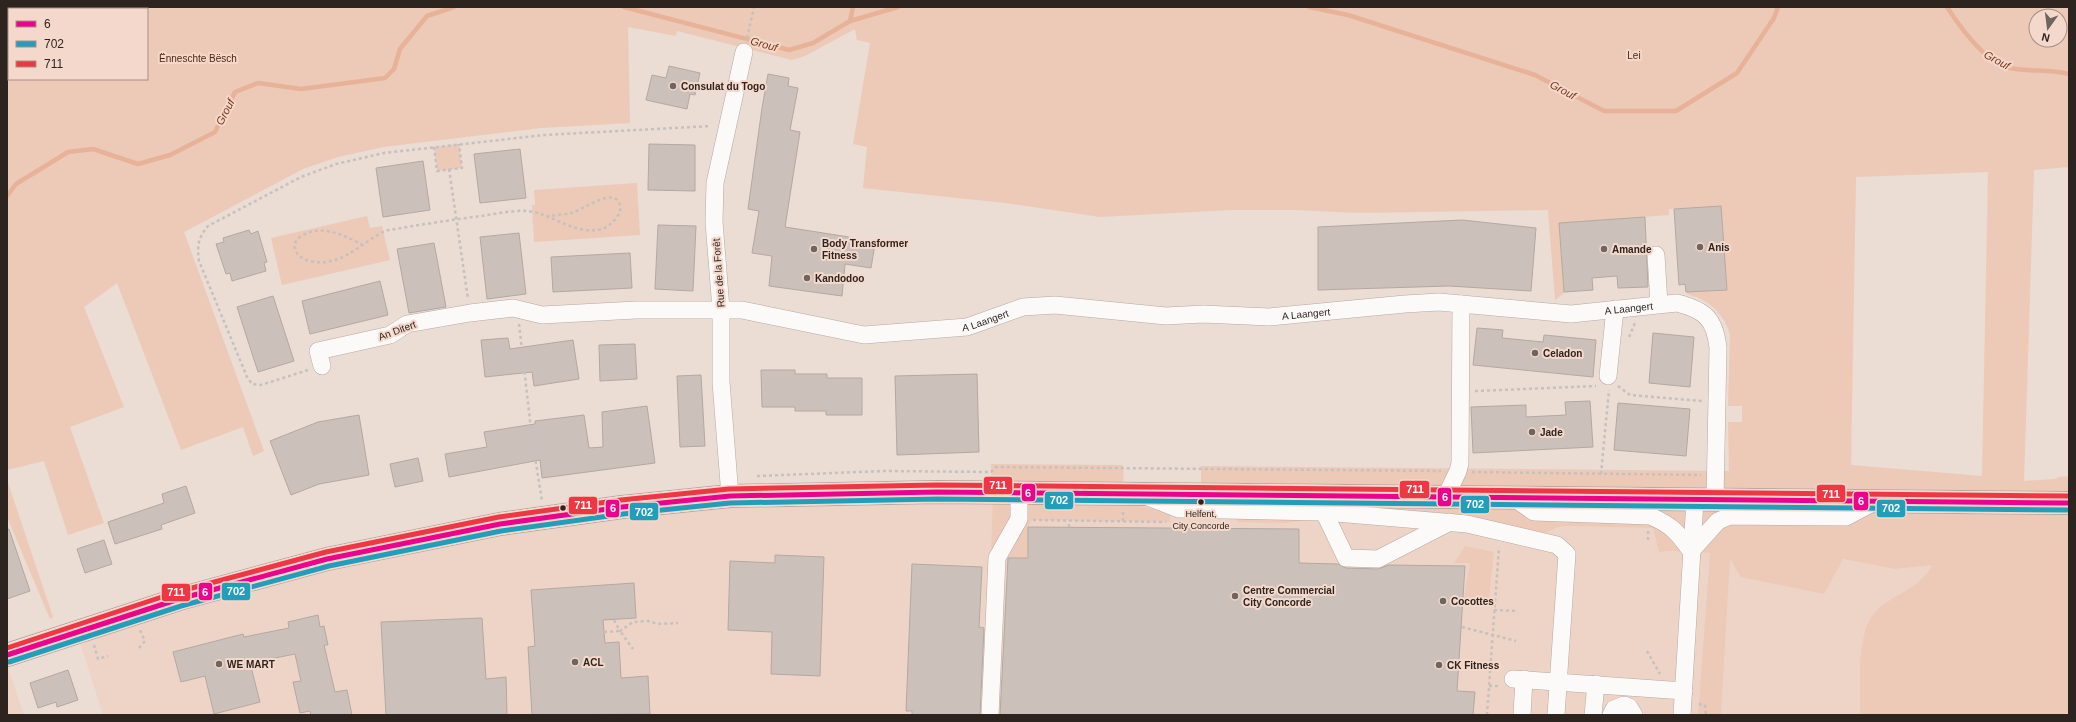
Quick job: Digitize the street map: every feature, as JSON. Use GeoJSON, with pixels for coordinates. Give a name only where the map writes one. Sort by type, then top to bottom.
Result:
{"type":"FeatureCollection","features":[{"type":"Feature","properties":{"kind":"main road"},"geometry":{"type":"LineString","coordinates":[[7,655],[179,599],[327,559],[441,535],[545,517],[622,507],[730,486],[937,492],[2069,503]]}},
{"type":"Feature","properties":{"kind":"street","name":"Rue de la Forêt"},"geometry":{"type":"LineString","coordinates":[[730,486],[722,382],[721,309],[714,222],[715,183],[726,125],[744,52]]}},
{"type":"Feature","properties":{"kind":"street"},"geometry":{"type":"LineString","coordinates":[[1651,305],[1656,255]]}},
{"type":"Feature","properties":{"kind":"street","name":"A Laangert"},"geometry":{"type":"LineString","coordinates":[[721,309],[762,314],[864,335],[967,328],[1023,307],[1054,305],[1166,316],[1203,314],[1269,317],[1439,302],[1564,314],[1677,303],[1694,307],[1707,317],[1716,332],[1716,475],[1705,500],[1691,552],[1682,715]]}},
{"type":"Feature","properties":{"kind":"street"},"geometry":{"type":"LineString","coordinates":[[1445,498],[1458,472],[1466,410],[1461,304]]}},
{"type":"Feature","properties":{"kind":"street","name":"An Ditert"},"geometry":{"type":"LineString","coordinates":[[322,366],[318,351],[390,335],[407,324],[470,313],[513,308],[542,315],[636,310],[721,309]]}},
{"type":"Feature","properties":{"kind":"street"},"geometry":{"type":"LineString","coordinates":[[1609,383],[1615,309]]}},
{"type":"Feature","properties":{"kind":"street"},"geometry":{"type":"LineString","coordinates":[[990,715],[997,558],[1019,519],[1019,493]]}},
{"type":"Feature","properties":{"kind":"street"},"geometry":{"type":"LineString","coordinates":[[1141,494],[1179,510],[1324,512],[1450,522],[1467,524],[1556,545],[1567,554],[1556,715]]}},
{"type":"Feature","properties":{"kind":"street"},"geometry":{"type":"LineString","coordinates":[[1514,498],[1534,512],[1650,516],[1665,522],[1676,530],[1691,552],[1718,521],[1730,516],[1846,517],[1874,502]]}},
{"type":"Feature","properties":{"kind":"street"},"geometry":{"type":"LineString","coordinates":[[1324,512],[1346,558],[1378,559],[1450,522]]}},
{"type":"Feature","properties":{"kind":"street"},"geometry":{"type":"LineString","coordinates":[[1522,715],[1519,679],[1684,691]]}},
{"type":"Feature","properties":{"kind":"street"},"geometry":{"type":"LineString","coordinates":[[1594,715],[1596,684]]}},
{"type":"Feature","properties":{"kind":"street"},"geometry":{"type":"LineString","coordinates":[[1611,715],[1614,709],[1624,705],[1629,707],[1634,715]]}},
{"type":"Feature","properties":{"kind":"path"},"geometry":{"type":"LineString","coordinates":[[750,27],[754,7]]}},
{"type":"Feature","properties":{"kind":"path"},"geometry":{"type":"LineString","coordinates":[[322,366],[261,385],[252,384],[247,378],[199,261],[197,249],[200,236],[208,226],[301,177],[336,164],[384,153],[544,135],[726,125]]}},
{"type":"Feature","properties":{"kind":"path"},"geometry":{"type":"LineString","coordinates":[[434,147],[437,171],[462,168],[459,144]]}},
{"type":"Feature","properties":{"kind":"path"},"geometry":{"type":"LineString","coordinates":[[449,169],[470,313]]}},
{"type":"Feature","properties":{"kind":"path"},"geometry":{"type":"LineString","coordinates":[[363,245],[339,232],[323,230],[308,233],[298,238],[294,244],[294,250],[298,255],[309,261],[324,263],[337,261],[363,245],[385,230],[527,211],[544,217],[578,229],[591,230],[603,228],[614,221],[620,213],[620,206],[617,200],[612,197],[605,198],[572,213],[544,217]]}},
{"type":"Feature","properties":{"kind":"path"},"geometry":{"type":"LineString","coordinates":[[1627,341],[1651,305]]}},
{"type":"Feature","properties":{"kind":"path"},"geometry":{"type":"LineString","coordinates":[[518,309],[522,362],[532,438],[545,517]]}},
{"type":"Feature","properties":{"kind":"path"},"geometry":{"type":"LineString","coordinates":[[1601,474],[1609,383]]}},
{"type":"Feature","properties":{"kind":"path"},"geometry":{"type":"LineString","coordinates":[[1474,391],[1609,383],[1620,386],[1630,395],[1717,403]]}},
{"type":"Feature","properties":{"kind":"path"},"geometry":{"type":"LineString","coordinates":[[730,486],[884,471],[991,472],[996,467],[1716,475]]}},
{"type":"Feature","properties":{"kind":"path"},"geometry":{"type":"LineString","coordinates":[[1019,519],[1170,522]]}},
{"type":"Feature","properties":{"kind":"path"},"geometry":{"type":"LineString","coordinates":[[1069,521],[1069,527]]}},
{"type":"Feature","properties":{"kind":"path"},"geometry":{"type":"LineString","coordinates":[[1487,715],[1499,539]]}},
{"type":"Feature","properties":{"kind":"path"},"geometry":{"type":"LineString","coordinates":[[1494,610],[1518,611]]}},
{"type":"Feature","properties":{"kind":"path"},"geometry":{"type":"LineString","coordinates":[[614,620],[633,649]]}},
{"type":"Feature","properties":{"kind":"path"},"geometry":{"type":"LineString","coordinates":[[604,632],[620,631],[633,622],[648,621],[658,624],[678,623]]}},
{"type":"Feature","properties":{"kind":"path"},"geometry":{"type":"LineString","coordinates":[[1462,627],[1516,641]]}},
{"type":"Feature","properties":{"kind":"path"},"geometry":{"type":"LineString","coordinates":[[1705,705],[1706,715]]}},
{"type":"Feature","properties":{"kind":"shaded area"},"geometry":{"type":"Polygon","coordinates":[[[1123,482],[1201,483],[1201,495],[1389,497],[1389,517],[1534,539],[1556,528],[1564,526],[1653,528],[1659,552],[1670,551],[1710,553],[1698,715],[103,715],[77,633],[179,599],[622,507],[1123,494],[1123,482]]]}},
{"type":"Feature","properties":{"kind":"shaded area"},"geometry":{"type":"Polygon","coordinates":[[[1730,559],[1843,559],[1895,569],[1932,565],[1922,581],[1878,609],[1868,622],[1863,640],[1860,715],[1721,715],[1730,559]]]}},
{"type":"Feature","properties":{"kind":"shaded area"},"geometry":{"type":"Polygon","coordinates":[[[7,664],[24,715],[7,715],[7,664]]]}},
{"type":"Feature","properties":{"kind":"green space"},"geometry":{"type":"Polygon","coordinates":[[[7,7],[2069,7],[2069,167],[2034,170],[2024,481],[2055,479],[2069,476],[2069,715],[1860,715],[1862,643],[1871,618],[1885,603],[1908,590],[1921,580],[1932,565],[1895,569],[1843,559],[1824,594],[1741,577],[1730,559],[1721,715],[1698,715],[1710,553],[1670,551],[1659,552],[1653,528],[1564,526],[1556,528],[1534,539],[1389,517],[1389,497],[1201,495],[1201,466],[1729,471],[1728,422],[1742,422],[1742,406],[1728,406],[1730,334],[1722,317],[1713,307],[1703,300],[1689,295],[1686,292],[1727,289],[1721,206],[1669,209],[1669,215],[1559,223],[1564,293],[1555,300],[1548,210],[1358,213],[1296,210],[1231,210],[1100,217],[1005,203],[863,188],[867,147],[853,144],[870,43],[857,40],[855,29],[805,56],[792,60],[677,31],[676,36],[628,27],[630,123],[541,128],[383,147],[338,157],[303,169],[184,232],[264,451],[253,456],[243,427],[181,450],[117,283],[84,307],[124,407],[70,427],[104,523],[68,535],[44,461],[7,470],[7,7]],[[1988,172],[1856,177],[1851,465],[1982,476],[1988,172]]]}},
{"type":"Feature","properties":{"kind":"green space"},"geometry":{"type":"Polygon","coordinates":[[[459,144],[462,168],[437,171],[434,147],[459,144]]]}},
{"type":"Feature","properties":{"kind":"green space"},"geometry":{"type":"Polygon","coordinates":[[[637,183],[640,235],[534,242],[532,205],[535,205],[534,190],[637,183]]]}},
{"type":"Feature","properties":{"kind":"green space"},"geometry":{"type":"Polygon","coordinates":[[[367,216],[370,228],[382,226],[390,260],[282,285],[271,238],[367,216]]]}},
{"type":"Feature","properties":{"kind":"green space"},"geometry":{"type":"Polygon","coordinates":[[[991,464],[1123,465],[1124,506],[1139,506],[1170,513],[1170,522],[1032,520],[1028,527],[1028,558],[991,558],[993,493],[991,464]]]}},
{"type":"Feature","properties":{"kind":"green space"},"geometry":{"type":"Polygon","coordinates":[[[7,480],[53,617],[50,619],[7,517],[7,480]]]}},
{"type":"Feature","properties":{"kind":"green space"},"geometry":{"type":"Polygon","coordinates":[[[1237,514],[1306,520],[1286,523],[1237,522],[1237,514]]]}},
{"type":"Feature","properties":{"kind":"green space"},"geometry":{"type":"Polygon","coordinates":[[[1465,546],[1494,552],[1489,600],[1464,598],[1470,563],[1454,563],[1465,546]]]}},
{"type":"Feature","properties":{"kind":"building","name":"Consulat du Togo"},"geometry":{"type":"Polygon","coordinates":[[[669,66],[700,73],[695,95],[690,94],[687,109],[646,100],[652,75],[666,78],[669,66]]]}},
{"type":"Feature","properties":{"kind":"building"},"geometry":{"type":"Polygon","coordinates":[[[768,74],[789,78],[788,86],[798,88],[790,130],[800,132],[785,227],[849,237],[849,240],[875,244],[871,268],[845,264],[842,296],[769,286],[772,256],[752,253],[759,211],[748,209],[768,74]]]}},
{"type":"Feature","properties":{"kind":"building"},"geometry":{"type":"Polygon","coordinates":[[[649,144],[695,145],[695,191],[648,190],[649,144]]]}},
{"type":"Feature","properties":{"kind":"building"},"geometry":{"type":"Polygon","coordinates":[[[520,149],[526,198],[480,203],[474,154],[520,149]]]}},
{"type":"Feature","properties":{"kind":"building"},"geometry":{"type":"Polygon","coordinates":[[[423,161],[430,210],[383,217],[376,168],[423,161]]]}},
{"type":"Feature","properties":{"kind":"building","name":"Anis"},"geometry":{"type":"Polygon","coordinates":[[[1721,206],[1727,290],[1686,292],[1685,284],[1679,285],[1674,209],[1721,206]]]}},
{"type":"Feature","properties":{"kind":"building","name":"Amande"},"geometry":{"type":"Polygon","coordinates":[[[1645,217],[1648,287],[1618,288],[1617,276],[1592,278],[1593,290],[1564,292],[1559,223],[1645,217]]]}},
{"type":"Feature","properties":{"kind":"building"},"geometry":{"type":"Polygon","coordinates":[[[1462,220],[1536,228],[1531,291],[1449,286],[1318,290],[1318,227],[1462,220]]]}},
{"type":"Feature","properties":{"kind":"building"},"geometry":{"type":"Polygon","coordinates":[[[658,225],[696,226],[693,291],[655,289],[658,225]]]}},
{"type":"Feature","properties":{"kind":"building"},"geometry":{"type":"Polygon","coordinates":[[[249,230],[251,234],[258,231],[267,262],[264,263],[266,271],[232,281],[230,273],[226,274],[216,244],[224,242],[223,238],[249,230]]]}},
{"type":"Feature","properties":{"kind":"building"},"geometry":{"type":"Polygon","coordinates":[[[519,233],[526,294],[487,299],[480,237],[519,233]]]}},
{"type":"Feature","properties":{"kind":"building"},"geometry":{"type":"Polygon","coordinates":[[[434,243],[446,307],[409,313],[397,249],[434,243]]]}},
{"type":"Feature","properties":{"kind":"building"},"geometry":{"type":"Polygon","coordinates":[[[630,253],[632,288],[553,292],[551,257],[630,253]]]}},
{"type":"Feature","properties":{"kind":"building"},"geometry":{"type":"Polygon","coordinates":[[[380,281],[388,315],[310,334],[302,301],[380,281]]]}},
{"type":"Feature","properties":{"kind":"building"},"geometry":{"type":"Polygon","coordinates":[[[273,296],[294,361],[258,372],[237,307],[273,296]]]}},
{"type":"Feature","properties":{"kind":"building","name":"Celadon"},"geometry":{"type":"Polygon","coordinates":[[[1477,328],[1503,330],[1502,338],[1543,342],[1544,335],[1596,340],[1593,377],[1473,365],[1477,328]]]}},
{"type":"Feature","properties":{"kind":"building"},"geometry":{"type":"Polygon","coordinates":[[[1653,333],[1694,337],[1690,387],[1649,383],[1653,333]]]}},
{"type":"Feature","properties":{"kind":"building"},"geometry":{"type":"Polygon","coordinates":[[[508,338],[510,349],[573,340],[579,379],[534,386],[532,372],[485,377],[481,340],[508,338]]]}},
{"type":"Feature","properties":{"kind":"building"},"geometry":{"type":"Polygon","coordinates":[[[635,344],[637,379],[600,381],[599,345],[635,344]]]}},
{"type":"Feature","properties":{"kind":"building"},"geometry":{"type":"Polygon","coordinates":[[[761,370],[795,370],[795,374],[827,374],[827,378],[862,378],[862,415],[826,415],[826,411],[795,411],[795,407],[762,407],[761,370]]]}},
{"type":"Feature","properties":{"kind":"building"},"geometry":{"type":"Polygon","coordinates":[[[977,374],[979,452],[897,455],[895,376],[977,374]]]}},
{"type":"Feature","properties":{"kind":"building"},"geometry":{"type":"Polygon","coordinates":[[[701,375],[705,446],[680,447],[677,376],[701,375]]]}},
{"type":"Feature","properties":{"kind":"building","name":"Jade"},"geometry":{"type":"Polygon","coordinates":[[[1590,401],[1593,447],[1473,453],[1471,407],[1526,405],[1526,417],[1566,415],[1565,402],[1590,401]]]}},
{"type":"Feature","properties":{"kind":"building"},"geometry":{"type":"Polygon","coordinates":[[[1618,403],[1690,409],[1686,456],[1614,450],[1618,403]]]}},
{"type":"Feature","properties":{"kind":"building"},"geometry":{"type":"Polygon","coordinates":[[[647,406],[655,463],[542,478],[540,460],[449,477],[445,454],[487,447],[484,432],[535,424],[535,421],[584,415],[589,448],[603,447],[602,412],[647,406]]]}},
{"type":"Feature","properties":{"kind":"building"},"geometry":{"type":"Polygon","coordinates":[[[359,415],[369,475],[319,484],[291,495],[270,441],[318,422],[359,415]]]}},
{"type":"Feature","properties":{"kind":"building"},"geometry":{"type":"Polygon","coordinates":[[[418,458],[423,481],[395,487],[390,464],[418,458]]]}},
{"type":"Feature","properties":{"kind":"building"},"geometry":{"type":"Polygon","coordinates":[[[186,486],[195,513],[161,525],[162,529],[115,544],[108,522],[164,503],[162,494],[186,486]]]}},
{"type":"Feature","properties":{"kind":"building","name":"Centre Commercial City Concorde"},"geometry":{"type":"Polygon","coordinates":[[[1028,527],[1299,529],[1299,563],[1338,564],[1346,568],[1378,569],[1389,565],[1465,566],[1457,691],[1475,692],[1473,715],[1000,715],[1008,558],[1028,558],[1028,527]]]}},
{"type":"Feature","properties":{"kind":"building"},"geometry":{"type":"Polygon","coordinates":[[[9,529],[30,591],[7,599],[7,530],[9,529]]]}},
{"type":"Feature","properties":{"kind":"building"},"geometry":{"type":"Polygon","coordinates":[[[104,540],[112,564],[85,573],[77,549],[104,540]]]}},
{"type":"Feature","properties":{"kind":"building"},"geometry":{"type":"Polygon","coordinates":[[[775,555],[824,557],[820,676],[771,674],[772,632],[728,630],[730,561],[775,563],[775,555]]]}},
{"type":"Feature","properties":{"kind":"building"},"geometry":{"type":"Polygon","coordinates":[[[912,564],[982,567],[979,627],[984,628],[980,715],[912,715],[912,711],[906,711],[912,564]]]}},
{"type":"Feature","properties":{"kind":"building","name":"ACL"},"geometry":{"type":"Polygon","coordinates":[[[634,583],[636,618],[603,620],[605,643],[619,642],[621,678],[648,676],[650,714],[532,715],[528,647],[535,646],[531,590],[634,583]]]}},
{"type":"Feature","properties":{"kind":"building"},"geometry":{"type":"Polygon","coordinates":[[[318,615],[320,627],[324,626],[328,645],[324,645],[335,692],[347,690],[352,715],[311,715],[310,711],[300,713],[293,682],[301,681],[295,654],[250,663],[260,702],[214,714],[205,676],[181,682],[173,652],[243,634],[244,637],[289,628],[288,622],[318,615]]]}},
{"type":"Feature","properties":{"kind":"building"},"geometry":{"type":"Polygon","coordinates":[[[482,618],[486,679],[506,677],[507,715],[386,715],[381,622],[482,618]]]}},
{"type":"Feature","properties":{"kind":"building"},"geometry":{"type":"Polygon","coordinates":[[[68,670],[78,700],[57,707],[56,702],[38,708],[30,683],[68,670]]]}},
{"type":"Feature","properties":{"kind":"waterway","name":"Grouf"},"geometry":{"type":"LineString","coordinates":[[7,196],[16,184],[68,152],[93,149],[138,164],[170,155],[215,132],[235,92],[258,83],[301,89],[385,78],[394,69],[400,49],[427,16],[454,7]]}},
{"type":"Feature","properties":{"kind":"waterway","name":"Grouf"},"geometry":{"type":"LineString","coordinates":[[624,7],[789,50],[813,43],[850,21],[898,7]]}},
{"type":"Feature","properties":{"kind":"waterway"},"geometry":{"type":"LineString","coordinates":[[850,21],[853,7]]}},
{"type":"Feature","properties":{"kind":"waterway","name":"Grouf"},"geometry":{"type":"LineString","coordinates":[[1309,7],[1348,15],[1535,75],[1604,111],[1676,111],[1737,73],[1774,18],[1778,7]]}},
{"type":"Feature","properties":{"kind":"waterway","name":"Grouf"},"geometry":{"type":"LineString","coordinates":[[1947,7],[1974,43],[1991,59],[2001,65],[2017,69],[2069,74]]}},
{"type":"Feature","properties":{"kind":"transit line","name":"711"},"geometry":{"type":"LineString","coordinates":[[7,648],[177,592],[326,552],[499,517],[621,500],[729,489],[937,485],[2069,496]]}},
{"type":"Feature","properties":{"kind":"transit line","name":"6"},"geometry":{"type":"LineString","coordinates":[[7,655],[179,599],[327,559],[500,524],[622,507],[730,496],[937,492],[2069,503]]}},
{"type":"Feature","properties":{"kind":"transit line","name":"702"},"geometry":{"type":"LineString","coordinates":[[9,662],[181,606],[329,566],[501,531],[623,514],[730,503],[937,499],[2069,510]]}},
{"type":"Feature","properties":{"kind":"place","name":"Consulat du Togo"},"geometry":{"type":"Point","coordinates":[673,86]}},
{"type":"Feature","properties":{"kind":"place","name":"Anis"},"geometry":{"type":"Point","coordinates":[1700,247]}},
{"type":"Feature","properties":{"kind":"place","name":"Body Transformer Fitness"},"geometry":{"type":"Point","coordinates":[814,249]}},
{"type":"Feature","properties":{"kind":"place","name":"Amande"},"geometry":{"type":"Point","coordinates":[1604,249]}},
{"type":"Feature","properties":{"kind":"place","name":"Kandodoo"},"geometry":{"type":"Point","coordinates":[807,278]}},
{"type":"Feature","properties":{"kind":"place","name":"Celadon"},"geometry":{"type":"Point","coordinates":[1535,353]}},
{"type":"Feature","properties":{"kind":"place","name":"Jade"},"geometry":{"type":"Point","coordinates":[1532,432]}},
{"type":"Feature","properties":{"kind":"place","name":"Helfent, City Concorde"},"geometry":{"type":"Point","coordinates":[1201,502]}},
{"type":"Feature","properties":{"kind":"place","name":"Centre Commercial City Concorde"},"geometry":{"type":"Point","coordinates":[1235,596]}},
{"type":"Feature","properties":{"kind":"place","name":"Cocottes"},"geometry":{"type":"Point","coordinates":[1443,601]}},
{"type":"Feature","properties":{"kind":"place","name":"ACL"},"geometry":{"type":"Point","coordinates":[575,662]}},
{"type":"Feature","properties":{"kind":"place","name":"WE MART"},"geometry":{"type":"Point","coordinates":[219,664]}},
{"type":"Feature","properties":{"kind":"place","name":"CK Fitness"},"geometry":{"type":"Point","coordinates":[1439,665]}},
{"type":"Feature","properties":{"kind":"park label","name":"Lei"},"geometry":{"type":"Point","coordinates":[1634,55]}},
{"type":"Feature","properties":{"kind":"park label","name":"Ënneschte Bësch"},"geometry":{"type":"Point","coordinates":[198,58]}}]}
